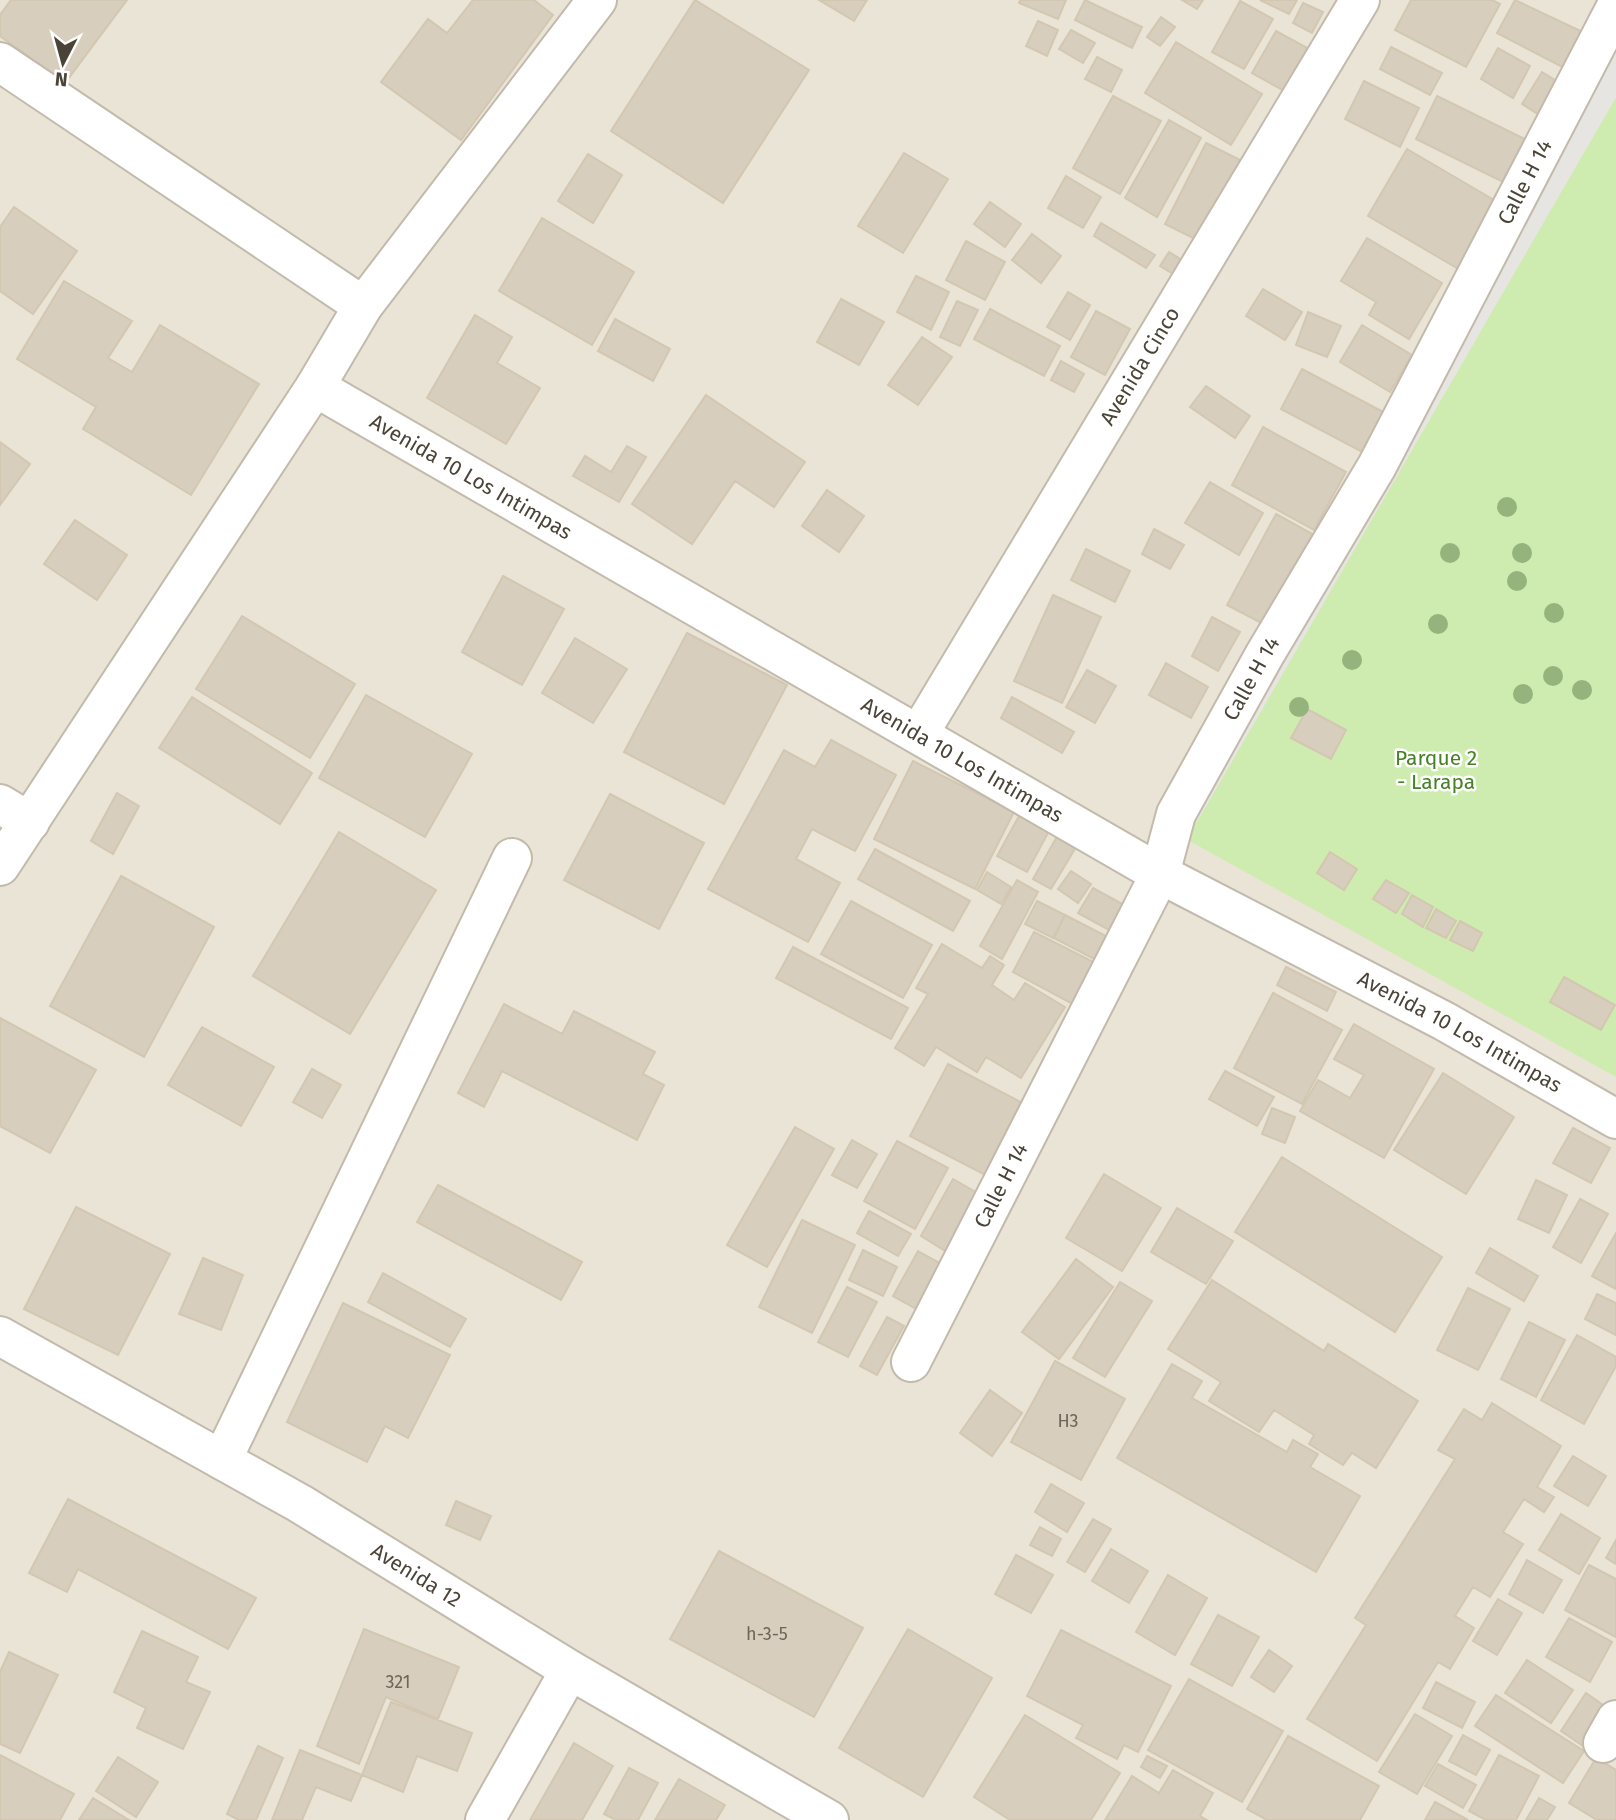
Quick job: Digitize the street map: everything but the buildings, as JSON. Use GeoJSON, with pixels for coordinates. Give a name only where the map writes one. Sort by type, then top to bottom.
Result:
{"type":"FeatureCollection","features":[{"type":"Feature","properties":{"kind":"street"},"geometry":{"type":"LineString","coordinates":[[0,866],[15,813],[315,387],[363,306],[597,0]]}},
{"type":"Feature","properties":{"kind":"street","name":"Avenida Cinco"},"geometry":{"type":"LineString","coordinates":[[920,732],[1360,0]]}},
{"type":"Feature","properties":{"kind":"street"},"geometry":{"type":"LineString","coordinates":[[1609,0],[1616,6]]}},
{"type":"Feature","properties":{"kind":"street","name":"Calle H 14"},"geometry":{"type":"LineString","coordinates":[[911,1362],[1160,874],[1176,814],[1265,654],[1377,466],[1616,6]]}},
{"type":"Feature","properties":{"kind":"street"},"geometry":{"type":"LineString","coordinates":[[0,62],[363,306]]}},
{"type":"Feature","properties":{"kind":"street","name":"Avenida 10 Los Intimpas"},"geometry":{"type":"LineString","coordinates":[[315,387],[920,732],[1160,874],[1444,1021],[1616,1119]]}},
{"type":"Feature","properties":{"kind":"street"},"geometry":{"type":"LineString","coordinates":[[222,1460],[512,858]]}},
{"type":"Feature","properties":{"kind":"street","name":"Avenida 12"},"geometry":{"type":"LineString","coordinates":[[0,1336],[222,1460],[570,1670],[829,1820]]}},
{"type":"Feature","properties":{"kind":"street"},"geometry":{"type":"LineString","coordinates":[[485,1820],[570,1670]]}},
{"type":"Feature","properties":{"kind":"shaded area"},"geometry":{"type":"Polygon","coordinates":[[[0,0],[1616,0],[1616,1820],[0,1820],[0,0]]]}},
{"type":"Feature","properties":{"kind":"shaded area"},"geometry":{"type":"Polygon","coordinates":[[[1616,47],[1616,97],[1198,820],[1188,805],[1616,47]]]}},
{"type":"Feature","properties":{"kind":"green space","name":"Parque 2 - Larapa"},"geometry":{"type":"Polygon","coordinates":[[[1616,97],[1616,1077],[1184,838],[1198,820],[1616,97]]]}}]}
